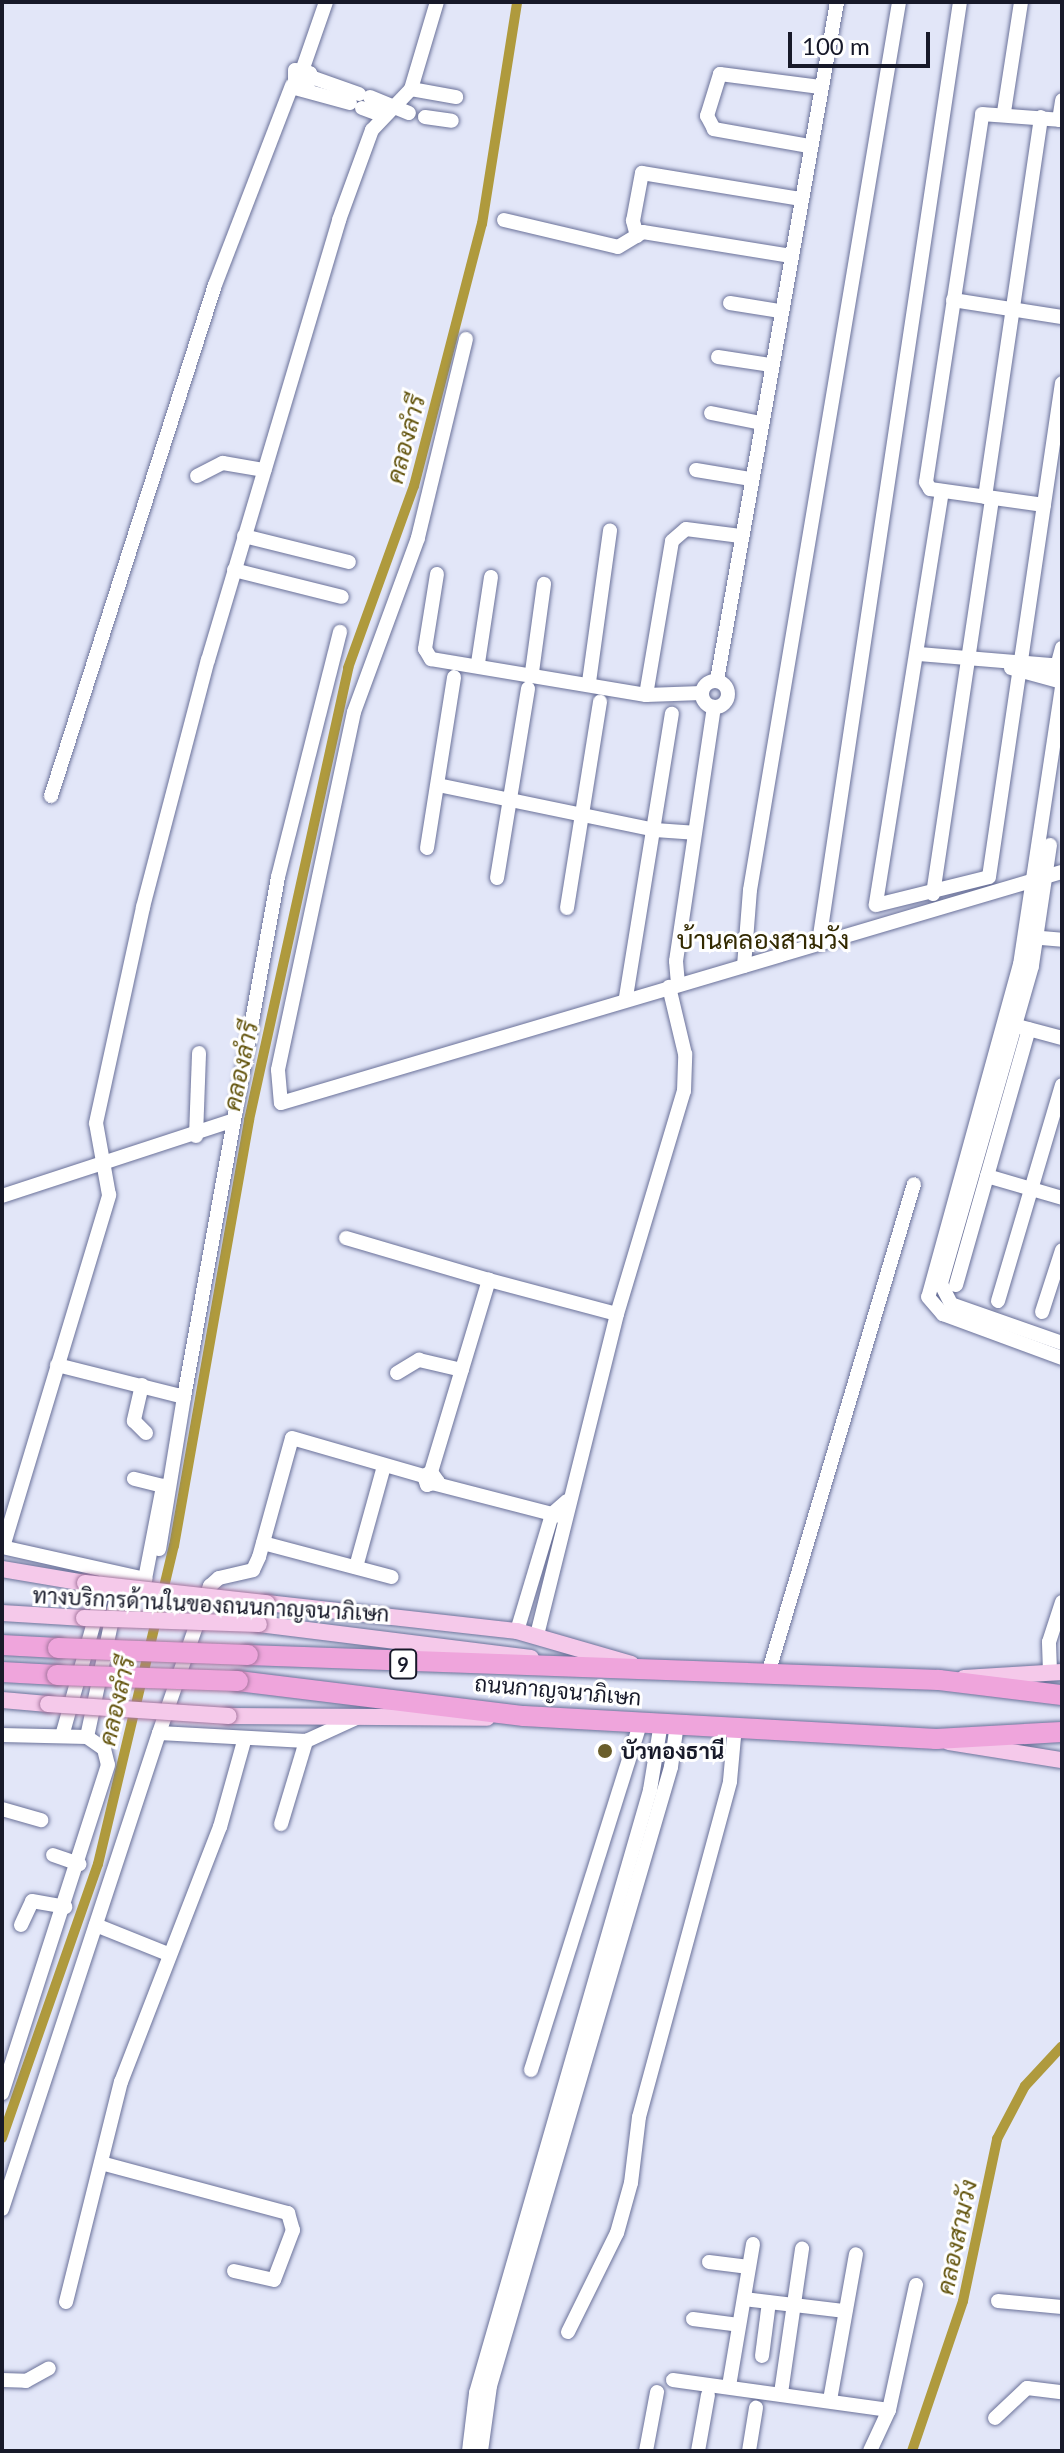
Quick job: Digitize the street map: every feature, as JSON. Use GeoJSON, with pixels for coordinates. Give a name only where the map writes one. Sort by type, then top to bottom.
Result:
{"type":"FeatureCollection","features":[{"type":"Feature","properties":{"kind":"highway","name":"ถนนกาญจนาภิเษก"},"geometry":{"type":"LineString","coordinates":[[2,1645],[409,1665],[559,1662],[635,1665],[768,1674],[939,1680],[1062,1695]]}},
{"type":"Feature","properties":{"kind":"highway","name":"ถนนกาญจนาภิเษก"},"geometry":{"type":"LineString","coordinates":[[2,1672],[238,1681],[524,1716],[936,1739],[1062,1732]]}},
{"type":"Feature","properties":{"kind":"main road"},"geometry":{"type":"LineString","coordinates":[[2,1569],[85,1583],[517,1631],[635,1665]]}},
{"type":"Feature","properties":{"kind":"main road","name":"ทางบริการด้านในของถนนกาญจนาภิเษก"},"geometry":{"type":"LineString","coordinates":[[2,1613],[259,1624],[409,1638],[559,1662]]}},
{"type":"Feature","properties":{"kind":"main road"},"geometry":{"type":"LineString","coordinates":[[939,1680],[1056,1662]]}},
{"type":"Feature","properties":{"kind":"main road"},"geometry":{"type":"LineString","coordinates":[[2,1700],[229,1716],[524,1716]]}},
{"type":"Feature","properties":{"kind":"main road"},"geometry":{"type":"LineString","coordinates":[[936,1739],[1000,1754],[1062,1760]]}},
{"type":"Feature","properties":{"kind":"street"},"geometry":{"type":"LineString","coordinates":[[51,796],[215,285],[303,80],[326,2]]}},
{"type":"Feature","properties":{"kind":"street"},"geometry":{"type":"LineString","coordinates":[[403,110],[437,2]]}},
{"type":"Feature","properties":{"kind":"street"},"geometry":{"type":"LineString","coordinates":[[437,574],[427,655],[589,682],[646,695],[702,693],[717,680],[809,146],[837,2]]}},
{"type":"Feature","properties":{"kind":"street"},"geometry":{"type":"LineString","coordinates":[[744,966],[750,890],[899,2]]}},
{"type":"Feature","properties":{"kind":"street"},"geometry":{"type":"LineString","coordinates":[[819,942],[960,2]]}},
{"type":"Feature","properties":{"kind":"street"},"geometry":{"type":"LineString","coordinates":[[1004,112],[1021,2]]}},
{"type":"Feature","properties":{"kind":"street"},"geometry":{"type":"LineString","coordinates":[[809,146],[714,129],[707,116],[720,74],[820,87]]}},
{"type":"Feature","properties":{"kind":"street"},"geometry":{"type":"LineString","coordinates":[[303,80],[357,99],[403,110]]}},
{"type":"Feature","properties":{"kind":"street"},"geometry":{"type":"LineString","coordinates":[[411,89],[456,97]]}},
{"type":"Feature","properties":{"kind":"street"},"geometry":{"type":"LineString","coordinates":[[357,99],[384,116]]}},
{"type":"Feature","properties":{"kind":"street"},"geometry":{"type":"LineString","coordinates":[[1044,505],[942,491],[926,482],[982,114],[1004,112],[1060,120],[1062,100]]}},
{"type":"Feature","properties":{"kind":"street"},"geometry":{"type":"LineString","coordinates":[[134,1479],[163,1486],[147,1578],[3,1547],[109,1195],[96,1145],[143,907],[234,570],[339,220],[372,130],[384,116],[403,110]]}},
{"type":"Feature","properties":{"kind":"street"},"geometry":{"type":"LineString","coordinates":[[425,117],[452,121]]}},
{"type":"Feature","properties":{"kind":"street"},"geometry":{"type":"LineString","coordinates":[[933,894],[969,660],[1012,310],[1041,117]]}},
{"type":"Feature","properties":{"kind":"street"},"geometry":{"type":"LineString","coordinates":[[637,236],[633,221],[642,173],[800,199]]}},
{"type":"Feature","properties":{"kind":"street"},"geometry":{"type":"LineString","coordinates":[[504,220],[618,247],[637,236],[791,256]]}},
{"type":"Feature","properties":{"kind":"street"},"geometry":{"type":"LineString","coordinates":[[953,300],[1062,317]]}},
{"type":"Feature","properties":{"kind":"street"},"geometry":{"type":"LineString","coordinates":[[730,303],[780,311]]}},
{"type":"Feature","properties":{"kind":"street"},"geometry":{"type":"LineString","coordinates":[[466,339],[418,538],[354,712],[278,1070],[281,1103],[626,997],[744,966],[1049,876]]}},
{"type":"Feature","properties":{"kind":"street"},"geometry":{"type":"LineString","coordinates":[[718,357],[771,365]]}},
{"type":"Feature","properties":{"kind":"street"},"geometry":{"type":"LineString","coordinates":[[942,491],[919,654],[876,905],[933,894],[989,877],[1015,667],[1062,383]]}},
{"type":"Feature","properties":{"kind":"street"},"geometry":{"type":"LineString","coordinates":[[711,413],[761,423]]}},
{"type":"Feature","properties":{"kind":"street"},"geometry":{"type":"LineString","coordinates":[[197,476],[223,463],[264,470]]}},
{"type":"Feature","properties":{"kind":"street"},"geometry":{"type":"LineString","coordinates":[[696,470],[751,479]]}},
{"type":"Feature","properties":{"kind":"street"},"geometry":{"type":"LineString","coordinates":[[646,695],[672,541],[686,529],[741,536]]}},
{"type":"Feature","properties":{"kind":"street"},"geometry":{"type":"LineString","coordinates":[[589,682],[610,530]]}},
{"type":"Feature","properties":{"kind":"street"},"geometry":{"type":"LineString","coordinates":[[244,536],[349,562]]}},
{"type":"Feature","properties":{"kind":"street"},"geometry":{"type":"LineString","coordinates":[[234,570],[342,597]]}},
{"type":"Feature","properties":{"kind":"street"},"geometry":{"type":"LineString","coordinates":[[478,663],[491,577]]}},
{"type":"Feature","properties":{"kind":"street"},"geometry":{"type":"LineString","coordinates":[[532,672],[544,584]]}},
{"type":"Feature","properties":{"kind":"street"},"geometry":{"type":"LineString","coordinates":[[159,1549],[231,1121],[278,877],[340,632]]}},
{"type":"Feature","properties":{"kind":"street"},"geometry":{"type":"LineString","coordinates":[[1049,876],[1062,648]]}},
{"type":"Feature","properties":{"kind":"street"},"geometry":{"type":"LineString","coordinates":[[919,654],[1059,675]]}},
{"type":"Feature","properties":{"kind":"street"},"geometry":{"type":"LineString","coordinates":[[427,848],[454,677]]}},
{"type":"Feature","properties":{"kind":"street"},"geometry":{"type":"LineString","coordinates":[[537,1635],[571,1518],[567,1501],[617,1314],[684,1091],[685,1054],[673,986],[714,707],[728,698],[727,687],[717,680]]}},
{"type":"Feature","properties":{"kind":"street"},"geometry":{"type":"LineString","coordinates":[[497,878],[528,689]]}},
{"type":"Feature","properties":{"kind":"street"},"geometry":{"type":"LineString","coordinates":[[702,693],[714,707]]}},
{"type":"Feature","properties":{"kind":"street"},"geometry":{"type":"LineString","coordinates":[[567,908],[580,810],[600,702]]}},
{"type":"Feature","properties":{"kind":"street"},"geometry":{"type":"LineString","coordinates":[[626,997],[650,826],[672,714]]}},
{"type":"Feature","properties":{"kind":"street"},"geometry":{"type":"LineString","coordinates":[[1062,742],[1049,876],[1032,937],[1017,1026],[941,1293],[951,1304],[1062,1343]]}},
{"type":"Feature","properties":{"kind":"street"},"geometry":{"type":"LineString","coordinates":[[438,785],[694,833]]}},
{"type":"Feature","properties":{"kind":"street"},"geometry":{"type":"LineString","coordinates":[[1032,937],[1062,940]]}},
{"type":"Feature","properties":{"kind":"street"},"geometry":{"type":"LineString","coordinates":[[1017,1026],[1062,1038]]}},
{"type":"Feature","properties":{"kind":"street"},"geometry":{"type":"LineString","coordinates":[[1017,1026],[974,1174],[928,1297],[943,1314],[1062,1358]]}},
{"type":"Feature","properties":{"kind":"street"},"geometry":{"type":"LineString","coordinates":[[196,1136],[199,1053]]}},
{"type":"Feature","properties":{"kind":"street"},"geometry":{"type":"LineString","coordinates":[[998,1301],[1062,1085]]}},
{"type":"Feature","properties":{"kind":"street"},"geometry":{"type":"LineString","coordinates":[[2,1196],[102,1162],[196,1136],[231,1121]]}},
{"type":"Feature","properties":{"kind":"street"},"geometry":{"type":"LineString","coordinates":[[974,1174],[1062,1198]]}},
{"type":"Feature","properties":{"kind":"street"},"geometry":{"type":"LineString","coordinates":[[956,1285],[974,1174]]}},
{"type":"Feature","properties":{"kind":"street"},"geometry":{"type":"LineString","coordinates":[[768,1674],[914,1184]]}},
{"type":"Feature","properties":{"kind":"street"},"geometry":{"type":"LineString","coordinates":[[346,1238],[617,1314]]}},
{"type":"Feature","properties":{"kind":"street"},"geometry":{"type":"LineString","coordinates":[[1042,1312],[1062,1250]]}},
{"type":"Feature","properties":{"kind":"street"},"geometry":{"type":"LineString","coordinates":[[431,1477],[489,1280]]}},
{"type":"Feature","properties":{"kind":"street"},"geometry":{"type":"LineString","coordinates":[[397,1373],[424,1360],[462,1370]]}},
{"type":"Feature","properties":{"kind":"street"},"geometry":{"type":"LineString","coordinates":[[57,1365],[184,1397]]}},
{"type":"Feature","properties":{"kind":"street"},"geometry":{"type":"LineString","coordinates":[[142,1385],[134,1421],[146,1433]]}},
{"type":"Feature","properties":{"kind":"street"},"geometry":{"type":"LineString","coordinates":[[2,2209],[210,1586],[219,1578],[253,1570],[292,1438],[571,1518]]}},
{"type":"Feature","properties":{"kind":"street"},"geometry":{"type":"LineString","coordinates":[[356,1567],[384,1466]]}},
{"type":"Feature","properties":{"kind":"street"},"geometry":{"type":"LineString","coordinates":[[517,1631],[552,1514],[567,1501]]}},
{"type":"Feature","properties":{"kind":"street"},"geometry":{"type":"LineString","coordinates":[[263,1543],[392,1577]]}},
{"type":"Feature","properties":{"kind":"street"},"geometry":{"type":"LineString","coordinates":[[537,1564],[556,1568]]}},
{"type":"Feature","properties":{"kind":"street"},"geometry":{"type":"LineString","coordinates":[[62,1736],[115,1573]]}},
{"type":"Feature","properties":{"kind":"street"},"geometry":{"type":"LineString","coordinates":[[87,1737],[115,1573]]}},
{"type":"Feature","properties":{"kind":"street"},"geometry":{"type":"LineString","coordinates":[[1056,1662],[1049,1642],[1061,1609]]}},
{"type":"Feature","properties":{"kind":"street"},"geometry":{"type":"LineString","coordinates":[[156,1741],[306,1741],[362,1716]]}},
{"type":"Feature","properties":{"kind":"street"},"geometry":{"type":"LineString","coordinates":[[531,2070],[660,1723]]}},
{"type":"Feature","properties":{"kind":"street"},"geometry":{"type":"LineString","coordinates":[[469,2451],[480,2378],[642,1821],[660,1723]]}},
{"type":"Feature","properties":{"kind":"street"},"geometry":{"type":"LineString","coordinates":[[481,2451],[490,2386],[671,1767],[660,1723]]}},
{"type":"Feature","properties":{"kind":"street"},"geometry":{"type":"LineString","coordinates":[[568,2332],[617,2233],[631,2183],[639,2117],[727,1795],[735,1726]]}},
{"type":"Feature","properties":{"kind":"street"},"geometry":{"type":"LineString","coordinates":[[2,1735],[87,1737],[104,1749],[108,1765],[79,1864],[2,2093]]}},
{"type":"Feature","properties":{"kind":"street"},"geometry":{"type":"LineString","coordinates":[[66,2302],[121,2082],[168,1954],[220,1827],[244,1741]]}},
{"type":"Feature","properties":{"kind":"street"},"geometry":{"type":"LineString","coordinates":[[281,1824],[306,1741]]}},
{"type":"Feature","properties":{"kind":"street"},"geometry":{"type":"LineString","coordinates":[[2,1809],[41,1820]]}},
{"type":"Feature","properties":{"kind":"street"},"geometry":{"type":"LineString","coordinates":[[53,1855],[79,1864]]}},
{"type":"Feature","properties":{"kind":"street"},"geometry":{"type":"LineString","coordinates":[[21,1925],[32,1901],[65,1907]]}},
{"type":"Feature","properties":{"kind":"street"},"geometry":{"type":"LineString","coordinates":[[96,1925],[168,1954]]}},
{"type":"Feature","properties":{"kind":"street"},"geometry":{"type":"LineString","coordinates":[[101,2163],[288,2213],[293,2230],[274,2280],[234,2271]]}},
{"type":"Feature","properties":{"kind":"street"},"geometry":{"type":"LineString","coordinates":[[729,2386],[753,2244]]}},
{"type":"Feature","properties":{"kind":"street"},"geometry":{"type":"LineString","coordinates":[[781,2393],[802,2249]]}},
{"type":"Feature","properties":{"kind":"street"},"geometry":{"type":"LineString","coordinates":[[830,2400],[856,2254]]}},
{"type":"Feature","properties":{"kind":"street"},"geometry":{"type":"LineString","coordinates":[[709,2262],[749,2267]]}},
{"type":"Feature","properties":{"kind":"street"},"geometry":{"type":"LineString","coordinates":[[870,2451],[889,2410],[916,2285]]}},
{"type":"Feature","properties":{"kind":"street"},"geometry":{"type":"LineString","coordinates":[[744,2299],[845,2311]]}},
{"type":"Feature","properties":{"kind":"street"},"geometry":{"type":"LineString","coordinates":[[998,2301],[1062,2307]]}},
{"type":"Feature","properties":{"kind":"street"},"geometry":{"type":"LineString","coordinates":[[762,2356],[769,2302]]}},
{"type":"Feature","properties":{"kind":"street"},"geometry":{"type":"LineString","coordinates":[[693,2319],[739,2325]]}},
{"type":"Feature","properties":{"kind":"street"},"geometry":{"type":"LineString","coordinates":[[2,2380],[26,2381],[49,2368]]}},
{"type":"Feature","properties":{"kind":"street"},"geometry":{"type":"LineString","coordinates":[[673,2380],[889,2410]]}},
{"type":"Feature","properties":{"kind":"street"},"geometry":{"type":"LineString","coordinates":[[995,2418],[1027,2388],[1062,2392]]}},
{"type":"Feature","properties":{"kind":"street"},"geometry":{"type":"LineString","coordinates":[[646,2451],[657,2392]]}},
{"type":"Feature","properties":{"kind":"street"},"geometry":{"type":"LineString","coordinates":[[698,2451],[708,2395]]}},
{"type":"Feature","properties":{"kind":"street"},"geometry":{"type":"LineString","coordinates":[[749,2451],[756,2408]]}},
{"type":"Feature","properties":{"kind":"waterway","name":"คลองลำรี"},"geometry":{"type":"LineString","coordinates":[[2,2138],[98,1864],[174,1546],[249,1120],[348,668],[414,486],[482,224],[517,2]]}},
{"type":"Feature","properties":{"kind":"waterway","name":"คลองสามวัง"},"geometry":{"type":"LineString","coordinates":[[912,2451],[963,2301],[997,2139],[1025,2086],[1062,2046]]}},
{"type":"Feature","properties":{"kind":"place","name":"บัวทองธานี"},"geometry":{"type":"Point","coordinates":[605,1751]}},
{"type":"Feature","properties":{"kind":"district","name":"บ้านคลองสามวัง"},"geometry":{"type":"Point","coordinates":[763,940]}}]}
